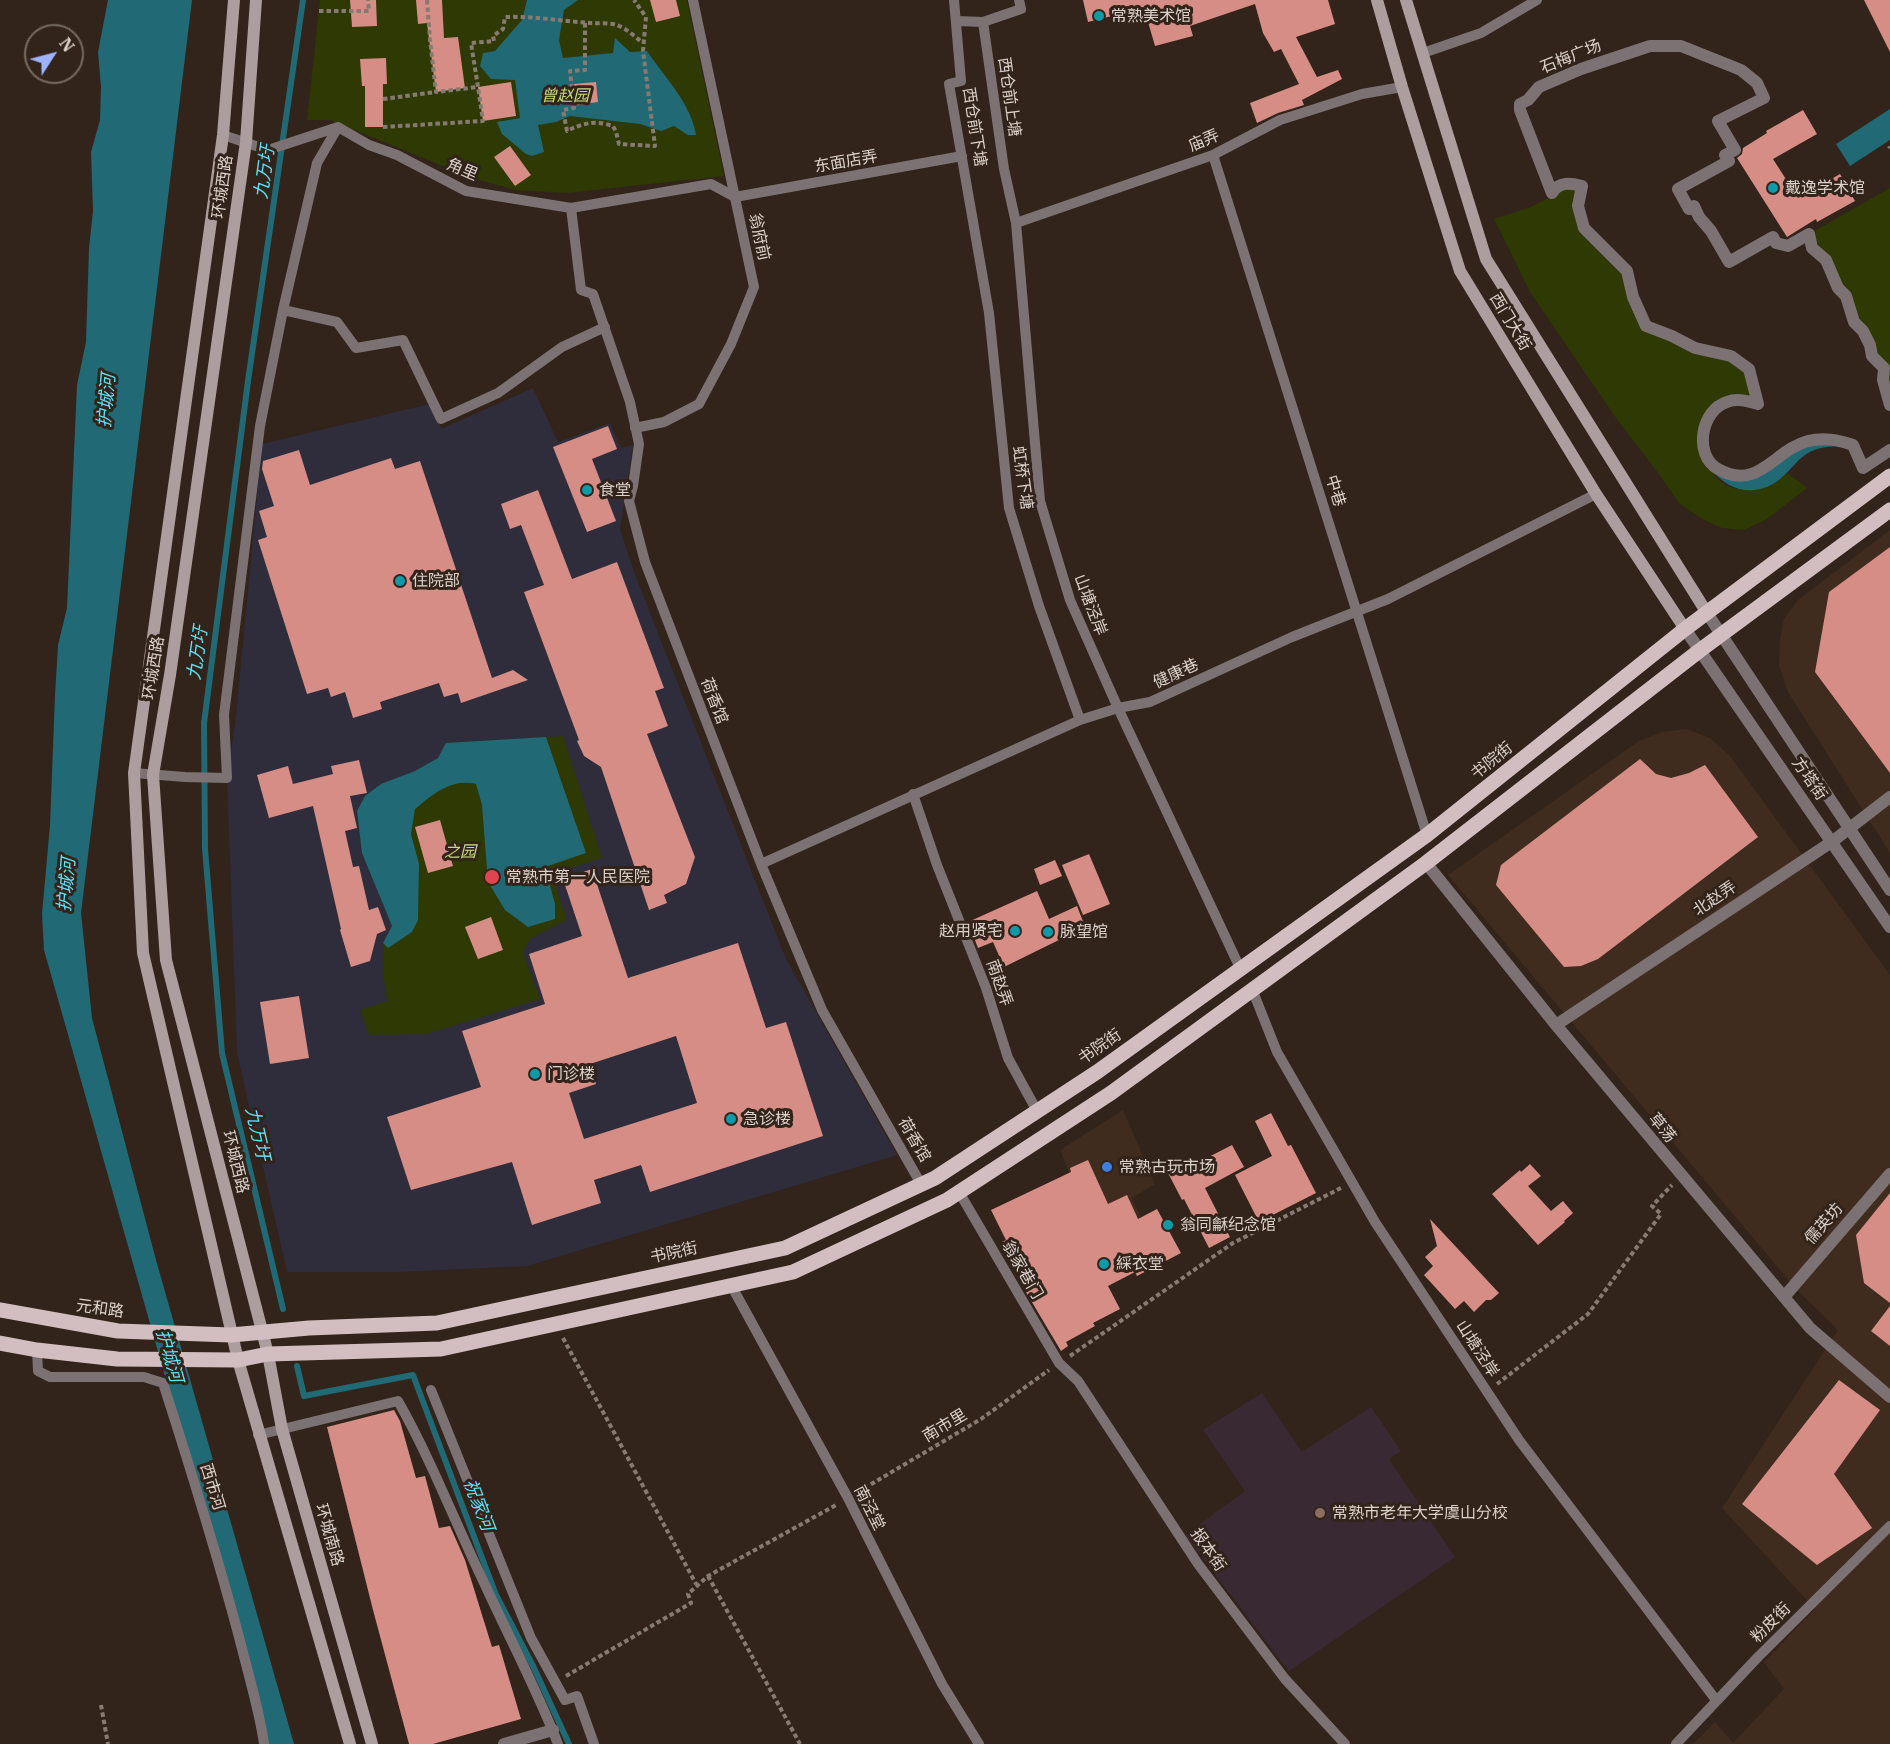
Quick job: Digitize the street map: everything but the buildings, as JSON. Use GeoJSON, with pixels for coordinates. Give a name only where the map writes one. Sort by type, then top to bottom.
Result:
{"type":"FeatureCollection","features":[{"type":"Feature","properties":{"kind":"main road","name":"环城西路"},"geometry":{"type":"LineString","coordinates":[[231,1335],[143,953],[134,773],[223,135],[234,0]]}},
{"type":"Feature","properties":{"kind":"main road","name":"环城西路"},"geometry":{"type":"LineString","coordinates":[[256,0],[246,142],[170,675],[153,775],[166,960],[261,1333]]}},
{"type":"Feature","properties":{"kind":"main road","name":"西门大街"},"geometry":{"type":"LineString","coordinates":[[1377,0],[1460,271],[1596,494],[1685,629]]}},
{"type":"Feature","properties":{"kind":"main road","name":"西门大街"},"geometry":{"type":"LineString","coordinates":[[1406,0],[1486,259],[1707,613]]}},
{"type":"Feature","properties":{"kind":"main road","name":"书院街"},"geometry":{"type":"LineString","coordinates":[[195,1333],[231,1335],[309,1328],[438,1323],[785,1248],[935,1178],[1096,1072],[1427,836],[1685,629],[1890,476]]}},
{"type":"Feature","properties":{"kind":"main road"},"geometry":{"type":"LineString","coordinates":[[0,1343],[117,1359],[238,1360],[268,1354],[441,1349],[793,1272],[947,1200],[1111,1093],[1426,863],[1699,651],[1890,510]]}},
{"type":"Feature","properties":{"kind":"main road","name":"元和路"},"geometry":{"type":"LineString","coordinates":[[0,1310],[118,1331],[195,1333]]}},
{"type":"Feature","properties":{"kind":"main road","name":"环城南路"},"geometry":{"type":"LineString","coordinates":[[261,1333],[268,1354],[282,1429],[372,1744]]}},
{"type":"Feature","properties":{"kind":"main road"},"geometry":{"type":"LineString","coordinates":[[231,1335],[258,1436],[350,1744]]}},
{"type":"Feature","properties":{"kind":"street","name":"石梅广场"},"geometry":{"type":"LineString","coordinates":[[1890,405],[1883,380],[1884,368],[1872,356],[1870,345],[1863,331],[1854,322],[1846,296],[1838,288],[1826,260],[1812,248],[1809,234],[1788,246],[1776,243],[1773,237],[1729,262],[1711,231],[1694,207],[1689,209],[1678,189],[1729,161],[1725,155],[1735,150],[1718,121],[1764,98],[1757,83],[1741,70],[1681,46],[1650,46],[1581,69],[1539,87],[1528,100],[1520,104],[1520,110],[1552,193],[1555,188],[1563,184],[1582,186],[1578,206],[1584,228],[1627,271],[1633,297],[1646,327],[1672,336],[1695,348],[1731,356],[1749,369],[1758,404],[1741,400],[1726,402],[1714,409],[1706,422],[1704,455],[1716,469],[1740,477],[1753,474],[1768,467],[1792,448],[1807,441],[1822,439],[1853,445],[1863,468],[1890,450]]}},
{"type":"Feature","properties":{"kind":"street","name":"方塔街"},"geometry":{"type":"LineString","coordinates":[[1707,613],[1723,633],[1890,890]]}},
{"type":"Feature","properties":{"kind":"street","name":"方塔街"},"geometry":{"type":"LineString","coordinates":[[1685,629],[1890,927]]}},
{"type":"Feature","properties":{"kind":"street","name":"北赵弄"},"geometry":{"type":"LineString","coordinates":[[1556,1025],[1833,841],[1890,797]]}},
{"type":"Feature","properties":{"kind":"street","name":"草荡"},"geometry":{"type":"LineString","coordinates":[[1426,863],[1680,1176],[1810,1328],[1890,1397]]}},
{"type":"Feature","properties":{"kind":"street","name":"儒英坊"},"geometry":{"type":"LineString","coordinates":[[1784,1297],[1890,1174]]}},
{"type":"Feature","properties":{"kind":"street"},"geometry":{"type":"LineString","coordinates":[[504,1744],[552,1730]]}},
{"type":"Feature","properties":{"kind":"lane","name":"翁府前"},"geometry":{"type":"LineString","coordinates":[[635,428],[664,422],[699,404],[731,344],[754,287],[693,0]]}},
{"type":"Feature","properties":{"kind":"lane","name":"西仓前下塘"},"geometry":{"type":"LineString","coordinates":[[954,0],[961,81],[949,84],[976,230]]}},
{"type":"Feature","properties":{"kind":"lane"},"geometry":{"type":"LineString","coordinates":[[957,21],[983,22],[1021,9],[1019,0]]}},
{"type":"Feature","properties":{"kind":"lane"},"geometry":{"type":"LineString","coordinates":[[1423,53],[1481,33],[1538,0]]}},
{"type":"Feature","properties":{"kind":"lane","name":"西仓前上塘"},"geometry":{"type":"LineString","coordinates":[[983,22],[1004,169],[1016,223]]}},
{"type":"Feature","properties":{"kind":"lane","name":"庙弄"},"geometry":{"type":"LineString","coordinates":[[1016,223],[1213,155],[1280,120],[1362,94],[1402,87]]}},
{"type":"Feature","properties":{"kind":"lane"},"geometry":{"type":"LineString","coordinates":[[223,135],[268,150],[338,127]]}},
{"type":"Feature","properties":{"kind":"lane"},"geometry":{"type":"LineString","coordinates":[[134,773],[185,777],[227,777],[224,715],[260,426],[283,310],[317,163],[338,127]]}},
{"type":"Feature","properties":{"kind":"lane","name":"角里"},"geometry":{"type":"LineString","coordinates":[[338,127],[369,145],[397,155],[466,191],[571,208],[711,184],[735,197]]}},
{"type":"Feature","properties":{"kind":"lane","name":"中巷"},"geometry":{"type":"LineString","coordinates":[[1213,155],[1427,836]]}},
{"type":"Feature","properties":{"kind":"lane","name":"东面店弄"},"geometry":{"type":"LineString","coordinates":[[735,197],[962,156]]}},
{"type":"Feature","properties":{"kind":"lane","name":"荷香馆"},"geometry":{"type":"LineString","coordinates":[[571,208],[581,290],[593,294],[630,402],[639,444],[629,501],[645,562],[761,864],[822,1010],[921,1184]]}},
{"type":"Feature","properties":{"kind":"lane","name":"山塘泾岸"},"geometry":{"type":"LineString","coordinates":[[1016,223],[1040,501],[1070,600],[1240,968]]}},
{"type":"Feature","properties":{"kind":"lane","name":"虹桥下塘"},"geometry":{"type":"LineString","coordinates":[[976,230],[989,313],[1010,508],[1039,606],[1080,720]]}},
{"type":"Feature","properties":{"kind":"lane"},"geometry":{"type":"LineString","coordinates":[[283,310],[337,322],[356,348],[404,340],[441,419],[498,393],[562,347],[605,327]]}},
{"type":"Feature","properties":{"kind":"lane","name":"健康巷"},"geometry":{"type":"LineString","coordinates":[[761,864],[1080,720],[1118,708],[1150,702],[1292,637],[1388,599],[1596,494]]}},
{"type":"Feature","properties":{"kind":"lane","name":"南赵弄"},"geometry":{"type":"LineString","coordinates":[[913,794],[937,866],[982,978],[1008,1058],[1038,1111]]}},
{"type":"Feature","properties":{"kind":"lane","name":"山塘泾岸"},"geometry":{"type":"LineString","coordinates":[[1252,989],[1277,1052],[1375,1222],[1526,1449],[1716,1701]]}},
{"type":"Feature","properties":{"kind":"lane","name":"翁家巷门"},"geometry":{"type":"LineString","coordinates":[[959,1192],[1059,1363]]}},
{"type":"Feature","properties":{"kind":"lane","name":"南泾堂"},"geometry":{"type":"LineString","coordinates":[[731,1285],[848,1498],[942,1684],[980,1744]]}},
{"type":"Feature","properties":{"kind":"lane","name":"西市河"},"geometry":{"type":"LineString","coordinates":[[38,1350],[38,1371],[50,1377],[144,1377],[163,1383],[227,1591],[261,1721],[264,1744]]}},
{"type":"Feature","properties":{"kind":"lane","name":"报本街"},"geometry":{"type":"LineString","coordinates":[[1059,1363],[1078,1381],[1198,1564],[1285,1679],[1345,1744]]}},
{"type":"Feature","properties":{"kind":"lane"},"geometry":{"type":"LineString","coordinates":[[431,1390],[531,1638],[565,1700],[577,1696],[594,1744]]}},
{"type":"Feature","properties":{"kind":"lane"},"geometry":{"type":"LineString","coordinates":[[258,1436],[398,1401],[416,1434],[538,1695],[558,1744]]}},
{"type":"Feature","properties":{"kind":"lane","name":"粉皮街"},"geometry":{"type":"LineString","coordinates":[[1676,1744],[1758,1657],[1890,1526]]}},
{"type":"Feature","properties":{"kind":"lane"},"geometry":{"type":"LineString","coordinates":[[538,1695],[555,1682]]}},
{"type":"Feature","properties":{"kind":"path"},"geometry":{"type":"LineString","coordinates":[[319,11],[369,11],[368,0]]}},
{"type":"Feature","properties":{"kind":"path"},"geometry":{"type":"LineString","coordinates":[[428,0],[436,92]]}},
{"type":"Feature","properties":{"kind":"path"},"geometry":{"type":"LineString","coordinates":[[585,23],[585,70],[570,71],[574,108],[563,110],[567,131],[588,122],[602,122],[613,126],[619,144],[656,146],[642,42],[646,17],[634,0]]}},
{"type":"Feature","properties":{"kind":"path"},"geometry":{"type":"LineString","coordinates":[[383,127],[483,121],[471,43],[494,41],[493,36],[504,29],[505,17],[523,16],[544,20],[563,19],[618,25],[642,42]]}},
{"type":"Feature","properties":{"kind":"path"},"geometry":{"type":"LineString","coordinates":[[383,99],[478,87]]}},
{"type":"Feature","properties":{"kind":"path"},"geometry":{"type":"LineString","coordinates":[[1487,1392],[1588,1314],[1661,1214],[1652,1206],[1680,1176]]}},
{"type":"Feature","properties":{"kind":"path","name":"南市里"},"geometry":{"type":"LineString","coordinates":[[696,1584],[981,1419],[1233,1243],[1352,1182]]}},
{"type":"Feature","properties":{"kind":"path"},"geometry":{"type":"LineString","coordinates":[[555,1682],[691,1604],[688,1594],[696,1584],[556,1324]]}},
{"type":"Feature","properties":{"kind":"path"},"geometry":{"type":"LineString","coordinates":[[708,1576],[800,1744]]}},
{"type":"Feature","properties":{"kind":"path"},"geometry":{"type":"LineString","coordinates":[[101,1705],[108,1744]]}},
{"type":"Feature","properties":{"kind":"shaded area","name":"常熟市第一人民医院"},"geometry":{"type":"Polygon","coordinates":[[[533,388],[558,442],[610,423],[621,448],[633,445],[620,529],[634,572],[786,959],[897,1155],[527,1266],[395,1272],[287,1272],[237,1053],[227,778],[236,716],[262,444],[434,403],[441,429],[533,388]]]}},
{"type":"Feature","properties":{"kind":"shaded area"},"geometry":{"type":"Polygon","coordinates":[[[1890,530],[1890,853],[1788,692],[1779,666],[1784,619],[1798,600],[1890,530]]]}},
{"type":"Feature","properties":{"kind":"shaded area"},"geometry":{"type":"Polygon","coordinates":[[[1686,729],[1710,738],[1730,756],[1890,975],[1890,1744],[1693,1744],[1715,1722],[1733,1743],[1784,1689],[1764,1662],[1815,1609],[1722,1508],[1838,1330],[1796,1289],[1448,875],[1639,741],[1663,732],[1686,729]]]}},
{"type":"Feature","properties":{"kind":"shaded area","name":"常熟古玩市场"},"geometry":{"type":"Polygon","coordinates":[[[1123,1110],[1155,1184],[1132,1198],[1141,1218],[1097,1239],[1060,1150],[1123,1110]]]}},
{"type":"Feature","properties":{"kind":"shaded area","name":"常熟市老年大学虞山分校"},"geometry":{"type":"Polygon","coordinates":[[[1262,1393],[1302,1452],[1371,1407],[1401,1451],[1389,1459],[1455,1557],[1289,1671],[1185,1535],[1245,1491],[1203,1430],[1262,1393]]]}},
{"type":"Feature","properties":{"kind":"green space","name":"曾赵园"},"geometry":{"type":"Polygon","coordinates":[[[320,0],[687,0],[724,176],[567,193],[515,190],[472,178],[330,120],[307,120],[320,0]]]}},
{"type":"Feature","properties":{"kind":"green space"},"geometry":{"type":"Polygon","coordinates":[[[1575,184],[1584,228],[1627,271],[1646,326],[1749,369],[1758,404],[1727,402],[1706,422],[1707,453],[1709,464],[1717,479],[1736,489],[1747,490],[1769,485],[1787,473],[1807,488],[1767,519],[1744,530],[1722,528],[1702,519],[1679,503],[1616,418],[1530,292],[1494,219],[1531,207],[1575,184]]]}},
{"type":"Feature","properties":{"kind":"green space"},"geometry":{"type":"Polygon","coordinates":[[[1890,188],[1890,405],[1883,380],[1809,234],[1890,188]]]}},
{"type":"Feature","properties":{"kind":"green space","name":"之园"},"geometry":{"type":"Polygon","coordinates":[[[563,736],[602,858],[551,874],[567,920],[531,938],[523,952],[540,999],[427,1034],[369,1035],[360,1010],[387,1001],[383,973],[383,943],[392,926],[362,853],[357,811],[365,796],[381,784],[415,771],[438,758],[446,743],[563,736]]]}},
{"type":"Feature","properties":{"kind":"water","name":"护城河"},"geometry":{"type":"Polygon","coordinates":[[[108,0],[192,0],[81,913],[92,1018],[156,1260],[294,1744],[261,1744],[195,1482],[44,950],[42,914],[50,825],[58,645],[67,608],[77,385],[86,342],[89,248],[93,211],[91,152],[100,120],[101,87],[98,52],[108,0]]]}},
{"type":"Feature","properties":{"kind":"water"},"geometry":{"type":"Polygon","coordinates":[[[527,0],[578,0],[564,10],[559,40],[563,58],[613,53],[615,38],[630,52],[647,51],[683,101],[696,135],[688,135],[674,126],[661,131],[640,124],[570,116],[556,122],[538,125],[544,152],[532,156],[526,154],[502,134],[497,122],[520,118],[515,80],[491,79],[480,66],[483,53],[495,51],[522,20],[527,0]]]}},
{"type":"Feature","properties":{"kind":"water"},"geometry":{"type":"Polygon","coordinates":[[[1890,109],[1890,140],[1850,166],[1836,144],[1890,109]]]}},
{"type":"Feature","properties":{"kind":"water"},"geometry":{"type":"Polygon","coordinates":[[[1807,441],[1836,446],[1808,453],[1776,482],[1757,490],[1731,486],[1716,475],[1710,467],[1740,477],[1807,441]]]}},
{"type":"Feature","properties":{"kind":"water"},"geometry":{"type":"Polygon","coordinates":[[[546,737],[586,853],[545,867],[555,904],[555,919],[528,927],[505,910],[488,882],[482,805],[476,784],[459,783],[436,793],[415,809],[411,834],[419,864],[418,920],[412,932],[388,948],[383,943],[392,926],[362,853],[357,811],[365,796],[381,784],[415,771],[438,758],[446,743],[546,737]]]}},
{"type":"Feature","properties":{"kind":"waterway","name":"九万圩"},"geometry":{"type":"LineString","coordinates":[[283,1309],[222,1053],[205,849],[204,723],[248,381],[303,0]]}},
{"type":"Feature","properties":{"kind":"waterway","name":"祝家河"},"geometry":{"type":"LineString","coordinates":[[297,1366],[304,1396],[413,1375],[496,1595],[533,1666],[569,1744]]}},
{"type":"Feature","properties":{"kind":"place","name":"常熟美术馆"},"geometry":{"type":"Point","coordinates":[1099,16]}},
{"type":"Feature","properties":{"kind":"place","name":"戴逸学术馆"},"geometry":{"type":"Point","coordinates":[1773,188]}},
{"type":"Feature","properties":{"kind":"place","name":"食堂"},"geometry":{"type":"Point","coordinates":[587,490]}},
{"type":"Feature","properties":{"kind":"place","name":"住院部"},"geometry":{"type":"Point","coordinates":[400,581]}},
{"type":"Feature","properties":{"kind":"place","name":"常熟市第一人民医院"},"geometry":{"type":"Point","coordinates":[492,877]}},
{"type":"Feature","properties":{"kind":"place","name":"赵用贤宅"},"geometry":{"type":"Point","coordinates":[1015,931]}},
{"type":"Feature","properties":{"kind":"place","name":"脉望馆"},"geometry":{"type":"Point","coordinates":[1048,932]}},
{"type":"Feature","properties":{"kind":"place","name":"门诊楼"},"geometry":{"type":"Point","coordinates":[535,1074]}},
{"type":"Feature","properties":{"kind":"place","name":"急诊楼"},"geometry":{"type":"Point","coordinates":[731,1119]}},
{"type":"Feature","properties":{"kind":"place","name":"常熟古玩市场"},"geometry":{"type":"Point","coordinates":[1107,1167]}},
{"type":"Feature","properties":{"kind":"place","name":"翁同龢纪念馆"},"geometry":{"type":"Point","coordinates":[1168,1225]}},
{"type":"Feature","properties":{"kind":"place","name":"綵衣堂"},"geometry":{"type":"Point","coordinates":[1104,1264]}},
{"type":"Feature","properties":{"kind":"place","name":"常熟市老年大学虞山分校"},"geometry":{"type":"Point","coordinates":[1320,1513]}}]}
